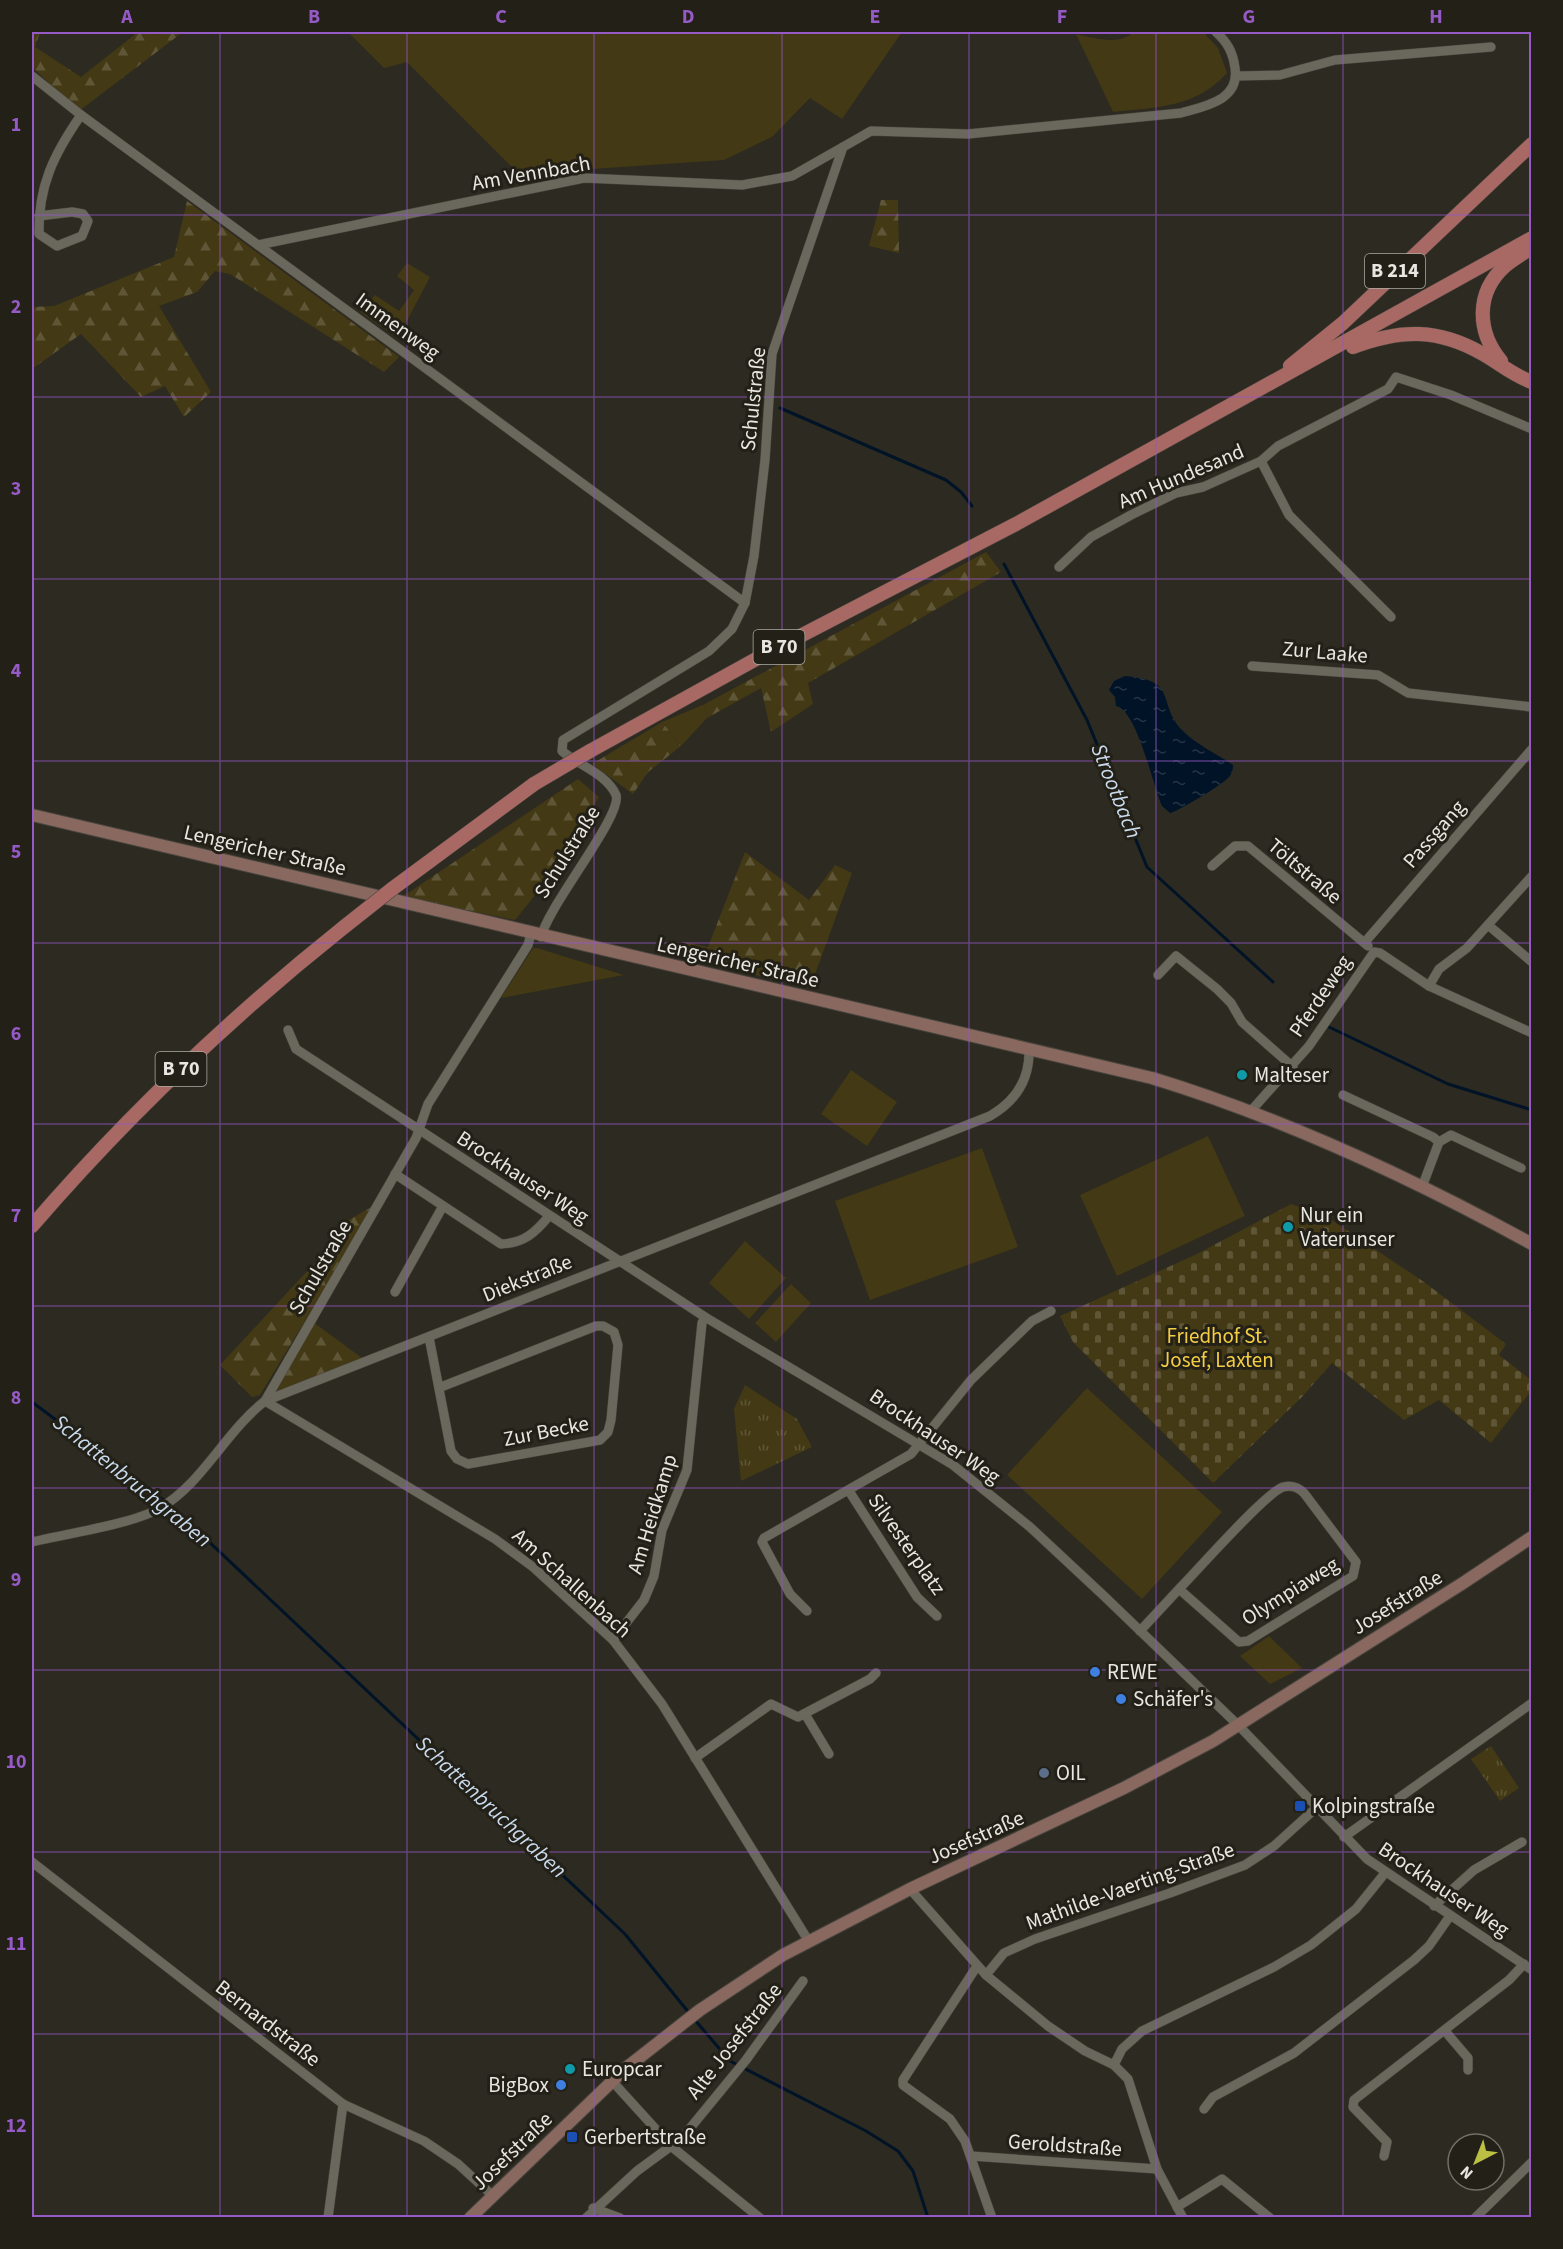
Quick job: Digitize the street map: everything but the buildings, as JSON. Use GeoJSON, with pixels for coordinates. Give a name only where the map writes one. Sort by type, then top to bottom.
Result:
{"type":"FeatureCollection","features":[{"type":"Feature","properties":{"kind":"main road","name":"B 214"},"geometry":{"type":"LineString","coordinates":[[1254,393],[1343,323],[1532,144]]}},
{"type":"Feature","properties":{"kind":"main road","name":"B 70"},"geometry":{"type":"LineString","coordinates":[[32,1226],[70,1182],[158,1090],[286,973],[392,889],[534,784],[758,658],[1016,524],[1532,238]]}},
{"type":"Feature","properties":{"kind":"main road"},"geometry":{"type":"LineString","coordinates":[[1508,370],[1494,352],[1484,333],[1482,303],[1489,285],[1504,266],[1532,248]]}},
{"type":"Feature","properties":{"kind":"main road"},"geometry":{"type":"LineString","coordinates":[[1313,361],[1368,341],[1414,332],[1460,341],[1532,382]]}},
{"type":"Feature","properties":{"kind":"main road","name":"Lengericher Straße"},"geometry":{"type":"LineString","coordinates":[[32,815],[536,936],[1152,1078],[1249,1113],[1422,1187],[1532,1244]]}},
{"type":"Feature","properties":{"kind":"main road","name":"Josefstraße"},"geometry":{"type":"LineString","coordinates":[[470,2217],[612,2081],[686,2020],[808,1940],[910,1889],[1114,1794],[1239,1726],[1463,1584],[1532,1537]]}},
{"type":"Feature","properties":{"kind":"street"},"geometry":{"type":"LineString","coordinates":[[843,147],[871,131],[968,134],[1181,113],[1224,97],[1234,87],[1236,76],[1234,56],[1216,32]]}},
{"type":"Feature","properties":{"kind":"street"},"geometry":{"type":"LineString","coordinates":[[1236,76],[1280,75],[1335,60],[1491,47]]}},
{"type":"Feature","properties":{"kind":"street","name":"Immenweg"},"geometry":{"type":"LineString","coordinates":[[32,76],[81,115],[745,603]]}},
{"type":"Feature","properties":{"kind":"street"},"geometry":{"type":"LineString","coordinates":[[39,216],[72,212],[83,214],[88,221],[82,236],[57,246],[39,234],[38,208],[57,150],[81,115]]}},
{"type":"Feature","properties":{"kind":"street","name":"Am Vennbach"},"geometry":{"type":"LineString","coordinates":[[258,245],[584,178],[742,185],[792,176],[843,147]]}},
{"type":"Feature","properties":{"kind":"street","name":"Schulstraße"},"geometry":{"type":"LineString","coordinates":[[265,1401],[395,1174],[418,1131],[428,1104],[609,822],[617,802],[616,795],[607,784],[562,751],[563,740],[709,651],[732,629],[745,603],[754,556],[765,460],[772,354],[843,147]]}},
{"type":"Feature","properties":{"kind":"street","name":"Am Hundesand"},"geometry":{"type":"LineString","coordinates":[[1059,567],[1091,537],[1176,493],[1203,487],[1261,461],[1278,446],[1388,389],[1396,377],[1451,395],[1532,429]]}},
{"type":"Feature","properties":{"kind":"street","name":"Am Hundesand"},"geometry":{"type":"LineString","coordinates":[[1261,461],[1289,515],[1391,617]]}},
{"type":"Feature","properties":{"kind":"street","name":"Zur Laake"},"geometry":{"type":"LineString","coordinates":[[1252,666],[1377,675],[1408,693],[1532,707]]}},
{"type":"Feature","properties":{"kind":"street","name":"Passgang"},"geometry":{"type":"LineString","coordinates":[[1365,942],[1532,749]]}},
{"type":"Feature","properties":{"kind":"street","name":"Töltstraße"},"geometry":{"type":"LineString","coordinates":[[1212,866],[1235,846],[1248,846],[1365,942],[1374,952]]}},
{"type":"Feature","properties":{"kind":"street"},"geometry":{"type":"LineString","coordinates":[[1429,986],[1439,969],[1467,948],[1532,876]]}},
{"type":"Feature","properties":{"kind":"street"},"geometry":{"type":"LineString","coordinates":[[1488,926],[1532,962]]}},
{"type":"Feature","properties":{"kind":"street","name":"Pferdeweg"},"geometry":{"type":"LineString","coordinates":[[1249,1113],[1293,1067],[1374,952],[1380,952],[1429,986],[1532,1033]]}},
{"type":"Feature","properties":{"kind":"street"},"geometry":{"type":"LineString","coordinates":[[1158,975],[1176,956],[1217,988],[1231,1003],[1242,1022],[1293,1067]]}},
{"type":"Feature","properties":{"kind":"street","name":"Brockhauser Weg"},"geometry":{"type":"LineString","coordinates":[[288,1030],[297,1049],[418,1131],[705,1317],[953,1465],[991,1494],[1140,1631],[1239,1726],[1344,1837],[1385,1873],[1528,1967]]}},
{"type":"Feature","properties":{"kind":"street","name":"Diekstraße"},"geometry":{"type":"LineString","coordinates":[[32,1542],[130,1519],[162,1508],[203,1467],[239,1424],[265,1401],[990,1116],[1009,1103],[1026,1080],[1029,1068],[1029,1049]]}},
{"type":"Feature","properties":{"kind":"street"},"geometry":{"type":"LineString","coordinates":[[1343,1095],[1433,1137],[1439,1142]]}},
{"type":"Feature","properties":{"kind":"street"},"geometry":{"type":"LineString","coordinates":[[1422,1187],[1439,1142],[1451,1135],[1521,1168]]}},
{"type":"Feature","properties":{"kind":"street"},"geometry":{"type":"LineString","coordinates":[[395,1174],[501,1244],[525,1240],[537,1231],[549,1216]]}},
{"type":"Feature","properties":{"kind":"street"},"geometry":{"type":"LineString","coordinates":[[395,1292],[442,1206]]}},
{"type":"Feature","properties":{"kind":"street","name":"Silvesterplatz"},"geometry":{"type":"LineString","coordinates":[[807,1611],[790,1594],[762,1542],[764,1538],[911,1454],[971,1380],[1003,1347],[1032,1321],[1051,1311]]}},
{"type":"Feature","properties":{"kind":"street","name":"Am Heidkamp"},"geometry":{"type":"LineString","coordinates":[[613,1640],[644,1600],[654,1576],[662,1530],[687,1470],[702,1323],[705,1317]]}},
{"type":"Feature","properties":{"kind":"street","name":"Zur Becke"},"geometry":{"type":"LineString","coordinates":[[429,1336],[441,1388],[451,1451],[457,1459],[468,1464],[600,1440],[608,1432],[611,1420],[618,1345],[614,1332],[603,1326],[596,1326],[441,1388]]}},
{"type":"Feature","properties":{"kind":"street","name":"Am Schallenbach"},"geometry":{"type":"LineString","coordinates":[[265,1401],[495,1539],[533,1567],[613,1640],[662,1704],[808,1940]]}},
{"type":"Feature","properties":{"kind":"street","name":"Olympiaweg"},"geometry":{"type":"LineString","coordinates":[[1140,1631],[1179,1589],[1264,1501],[1285,1487],[1299,1488],[1304,1493],[1356,1562],[1353,1576],[1248,1641],[1239,1642],[1229,1635],[1179,1589]]}},
{"type":"Feature","properties":{"kind":"street","name":"Silvesterplatz"},"geometry":{"type":"LineString","coordinates":[[849,1491],[917,1597],[937,1616]]}},
{"type":"Feature","properties":{"kind":"street"},"geometry":{"type":"LineString","coordinates":[[694,1758],[771,1704],[798,1717],[876,1673]]}},
{"type":"Feature","properties":{"kind":"street"},"geometry":{"type":"LineString","coordinates":[[1344,1837],[1532,1703]]}},
{"type":"Feature","properties":{"kind":"street"},"geometry":{"type":"LineString","coordinates":[[805,1714],[829,1754]]}},
{"type":"Feature","properties":{"kind":"street","name":"Mathilde-Vaerting-Straße"},"geometry":{"type":"LineString","coordinates":[[986,1975],[1004,1953],[1035,1939],[1245,1865],[1274,1846],[1316,1809]]}},
{"type":"Feature","properties":{"kind":"street"},"geometry":{"type":"LineString","coordinates":[[1434,1906],[1474,1870],[1522,1842]]}},
{"type":"Feature","properties":{"kind":"street","name":"Bernardstraße"},"geometry":{"type":"LineString","coordinates":[[32,1862],[343,2104],[424,2141],[458,2164],[493,2196]]}},
{"type":"Feature","properties":{"kind":"street"},"geometry":{"type":"LineString","coordinates":[[1114,2065],[1122,2049],[1142,2031],[1282,1963],[1311,1945],[1356,1909],[1385,1873]]}},
{"type":"Feature","properties":{"kind":"street"},"geometry":{"type":"LineString","coordinates":[[910,1889],[986,1975],[1068,2041],[1114,2065],[1128,2079],[1157,2169],[1183,2217]]}},
{"type":"Feature","properties":{"kind":"street"},"geometry":{"type":"LineString","coordinates":[[1204,2109],[1213,2097],[1294,2053],[1397,1974],[1429,1946],[1450,1916]]}},
{"type":"Feature","properties":{"kind":"street"},"geometry":{"type":"LineString","coordinates":[[977,1966],[903,2080],[908,2089],[938,2107],[950,2119],[971,2156],[992,2217]]}},
{"type":"Feature","properties":{"kind":"street"},"geometry":{"type":"LineString","coordinates":[[1384,2156],[1387,2142],[1352,2103],[1528,1967]]}},
{"type":"Feature","properties":{"kind":"street","name":"Alte Josefstraße"},"geometry":{"type":"LineString","coordinates":[[586,2217],[593,2208],[637,2171],[672,2147],[736,2073],[803,1981]]}},
{"type":"Feature","properties":{"kind":"street"},"geometry":{"type":"LineString","coordinates":[[1444,2031],[1468,2058],[1468,2070]]}},
{"type":"Feature","properties":{"kind":"street"},"geometry":{"type":"LineString","coordinates":[[612,2081],[672,2147],[760,2217]]}},
{"type":"Feature","properties":{"kind":"street"},"geometry":{"type":"LineString","coordinates":[[328,2217],[343,2104]]}},
{"type":"Feature","properties":{"kind":"street","name":"Geroldstraße"},"geometry":{"type":"LineString","coordinates":[[971,2156],[1157,2169]]}},
{"type":"Feature","properties":{"kind":"street"},"geometry":{"type":"LineString","coordinates":[[1475,2217],[1532,2163]]}},
{"type":"Feature","properties":{"kind":"street"},"geometry":{"type":"LineString","coordinates":[[1177,2207],[1222,2179],[1270,2217]]}},
{"type":"Feature","properties":{"kind":"street"},"geometry":{"type":"LineString","coordinates":[[593,2208],[620,2217]]}},
{"type":"Feature","properties":{"kind":"green space"},"geometry":{"type":"Polygon","coordinates":[[[32,32],[40,32],[35,47],[81,77],[138,32],[183,32],[79,111],[32,67],[32,32]]]}},
{"type":"Feature","properties":{"kind":"green space"},"geometry":{"type":"Polygon","coordinates":[[[348,32],[902,32],[842,119],[810,98],[772,137],[724,160],[519,174],[407,62],[384,68],[348,32]]]}},
{"type":"Feature","properties":{"kind":"green space"},"geometry":{"type":"Polygon","coordinates":[[[1134,32],[1203,32],[1218,48],[1227,73],[1215,85],[1202,93],[1175,104],[1113,112],[1076,34],[1114,40],[1134,32]]]}},
{"type":"Feature","properties":{"kind":"green space"},"geometry":{"type":"Polygon","coordinates":[[[881,200],[898,200],[899,253],[869,246],[881,200]]]}},
{"type":"Feature","properties":{"kind":"green space"},"geometry":{"type":"Polygon","coordinates":[[[187,201],[399,357],[384,372],[230,274],[215,271],[197,292],[159,306],[211,392],[184,417],[165,386],[141,397],[81,334],[32,369],[32,307],[54,306],[174,257],[187,201]]]}},
{"type":"Feature","properties":{"kind":"green space"},"geometry":{"type":"Polygon","coordinates":[[[407,263],[430,277],[398,338],[360,312],[375,295],[399,311],[414,290],[397,276],[407,263]]]}},
{"type":"Feature","properties":{"kind":"green space"},"geometry":{"type":"Polygon","coordinates":[[[986,552],[1001,572],[808,683],[813,704],[771,732],[761,688],[707,718],[705,704],[986,552]]]}},
{"type":"Feature","properties":{"kind":"green space"},"geometry":{"type":"Polygon","coordinates":[[[705,704],[707,718],[681,746],[662,722],[705,704]]]}},
{"type":"Feature","properties":{"kind":"green space"},"geometry":{"type":"Polygon","coordinates":[[[662,722],[681,746],[648,772],[633,794],[592,764],[662,722]]]}},
{"type":"Feature","properties":{"kind":"green space"},"geometry":{"type":"Polygon","coordinates":[[[578,779],[599,797],[561,863],[515,920],[402,897],[578,779]]]}},
{"type":"Feature","properties":{"kind":"green space"},"geometry":{"type":"Polygon","coordinates":[[[745,852],[809,900],[835,865],[852,873],[810,988],[679,957],[685,942],[708,947],[745,852]]]}},
{"type":"Feature","properties":{"kind":"green space"},"geometry":{"type":"Polygon","coordinates":[[[533,948],[537,948],[624,975],[501,998],[533,948]]]}},
{"type":"Feature","properties":{"kind":"green space"},"geometry":{"type":"Polygon","coordinates":[[[851,1070],[897,1102],[867,1146],[821,1114],[851,1070]]]}},
{"type":"Feature","properties":{"kind":"green space"},"geometry":{"type":"Polygon","coordinates":[[[1208,1136],[1245,1216],[1117,1276],[1080,1195],[1208,1136]]]}},
{"type":"Feature","properties":{"kind":"green space"},"geometry":{"type":"Polygon","coordinates":[[[982,1148],[1018,1247],[870,1300],[835,1201],[982,1148]]]}},
{"type":"Feature","properties":{"kind":"green space","name":"Friedhof St. Josef, Laxten"},"geometry":{"type":"Polygon","coordinates":[[[1291,1204],[1324,1215],[1424,1282],[1506,1344],[1499,1355],[1531,1380],[1531,1391],[1491,1443],[1439,1400],[1404,1420],[1332,1363],[1301,1398],[1213,1483],[1073,1342],[1060,1316],[1197,1254],[1291,1204]]]}},
{"type":"Feature","properties":{"kind":"green space"},"geometry":{"type":"Polygon","coordinates":[[[375,1205],[260,1395],[252,1397],[220,1365],[337,1239],[347,1221],[375,1205]]]}},
{"type":"Feature","properties":{"kind":"green space"},"geometry":{"type":"Polygon","coordinates":[[[745,1241],[786,1278],[749,1319],[709,1283],[745,1241]]]}},
{"type":"Feature","properties":{"kind":"green space"},"geometry":{"type":"Polygon","coordinates":[[[791,1284],[811,1303],[776,1342],[755,1323],[791,1284]]]}},
{"type":"Feature","properties":{"kind":"green space"},"geometry":{"type":"Polygon","coordinates":[[[313,1322],[362,1358],[272,1395],[313,1322]]]}},
{"type":"Feature","properties":{"kind":"green space"},"geometry":{"type":"Polygon","coordinates":[[[745,1385],[797,1419],[812,1447],[741,1481],[734,1409],[745,1385]]]}},
{"type":"Feature","properties":{"kind":"green space"},"geometry":{"type":"Polygon","coordinates":[[[1087,1388],[1222,1512],[1142,1599],[1007,1475],[1087,1388]]]}},
{"type":"Feature","properties":{"kind":"green space"},"geometry":{"type":"Polygon","coordinates":[[[1269,1636],[1302,1668],[1270,1684],[1240,1656],[1269,1636]]]}},
{"type":"Feature","properties":{"kind":"green space"},"geometry":{"type":"Polygon","coordinates":[[[1491,1746],[1519,1788],[1500,1801],[1471,1759],[1491,1746]]]}},
{"type":"Feature","properties":{"kind":"water"},"geometry":{"type":"Polygon","coordinates":[[[1125,676],[1142,678],[1153,682],[1160,688],[1170,712],[1183,731],[1233,765],[1228,778],[1209,792],[1170,813],[1162,806],[1144,750],[1131,720],[1124,711],[1116,706],[1115,697],[1109,690],[1114,681],[1125,676]]]}},
{"type":"Feature","properties":{"kind":"waterway","name":"Strootbach"},"geometry":{"type":"LineString","coordinates":[[780,408],[946,480],[961,492],[972,506]]}},
{"type":"Feature","properties":{"kind":"waterway","name":"Strootbach"},"geometry":{"type":"LineString","coordinates":[[1004,564],[1087,720],[1147,867],[1273,982]]}},
{"type":"Feature","properties":{"kind":"waterway","name":"Strootbach"},"geometry":{"type":"LineString","coordinates":[[1329,1027],[1448,1084],[1532,1110]]}},
{"type":"Feature","properties":{"kind":"waterway","name":"Schattenbruchgraben"},"geometry":{"type":"LineString","coordinates":[[32,1402],[165,1501]]}},
{"type":"Feature","properties":{"kind":"waterway","name":"Schattenbruchgraben"},"geometry":{"type":"LineString","coordinates":[[170,1505],[625,1934],[690,2014]]}},
{"type":"Feature","properties":{"kind":"waterway","name":"Schattenbruchgraben"},"geometry":{"type":"LineString","coordinates":[[694,2019],[730,2061],[866,2131],[898,2151],[913,2171],[928,2218]]}},
{"type":"Feature","properties":{"kind":"place","name":"Malteser"},"geometry":{"type":"Point","coordinates":[1242,1075]}},
{"type":"Feature","properties":{"kind":"place","name":"Nur ein Vaterunser"},"geometry":{"type":"Point","coordinates":[1288,1227]}},
{"type":"Feature","properties":{"kind":"place","name":"REWE"},"geometry":{"type":"Point","coordinates":[1095,1672]}},
{"type":"Feature","properties":{"kind":"place","name":"Schäfer's"},"geometry":{"type":"Point","coordinates":[1121,1699]}},
{"type":"Feature","properties":{"kind":"place","name":"OIL"},"geometry":{"type":"Point","coordinates":[1044,1773]}},
{"type":"Feature","properties":{"kind":"place","name":"Kolpingstraße"},"geometry":{"type":"Point","coordinates":[1300,1806]}},
{"type":"Feature","properties":{"kind":"place","name":"Europcar"},"geometry":{"type":"Point","coordinates":[570,2069]}},
{"type":"Feature","properties":{"kind":"place","name":"BigBox"},"geometry":{"type":"Point","coordinates":[561,2085]}},
{"type":"Feature","properties":{"kind":"place","name":"Gerbertstraße"},"geometry":{"type":"Point","coordinates":[572,2137]}}]}
